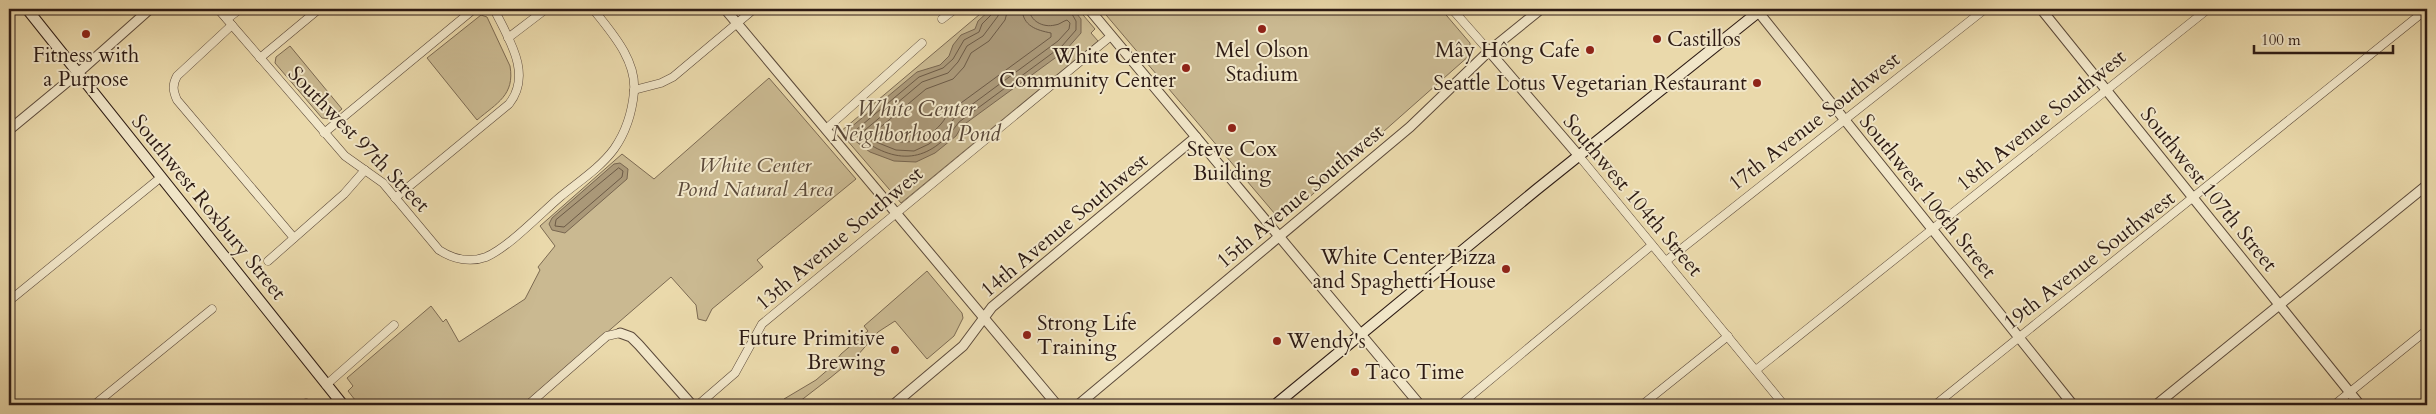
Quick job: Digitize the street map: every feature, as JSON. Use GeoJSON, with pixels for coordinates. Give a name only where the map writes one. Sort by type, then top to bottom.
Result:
{"type":"FeatureCollection","features":[{"type":"Feature","properties":{"kind":"main road","name":"Southwest Roxbury Street"},"geometry":{"type":"LineString","coordinates":[[27,9],[343,405]]}},
{"type":"Feature","properties":{"kind":"main road"},"geometry":{"type":"LineString","coordinates":[[1275,405],[1759,10]]}},
{"type":"Feature","properties":{"kind":"street"},"geometry":{"type":"LineString","coordinates":[[9,130],[78,73],[150,9]]}},
{"type":"Feature","properties":{"kind":"street","name":"Southwest 97th Street"},"geometry":{"type":"LineString","coordinates":[[218,9],[345,156],[383,183],[439,250],[447,256],[462,260],[477,259],[492,253],[606,157],[626,129],[634,90]]}},
{"type":"Feature","properties":{"kind":"street"},"geometry":{"type":"LineString","coordinates":[[240,9],[230,22],[177,76],[173,84],[177,100],[294,238]]}},
{"type":"Feature","properties":{"kind":"street"},"geometry":{"type":"LineString","coordinates":[[260,58],[319,9]]}},
{"type":"Feature","properties":{"kind":"street"},"geometry":{"type":"LineString","coordinates":[[324,133],[474,9]]}},
{"type":"Feature","properties":{"kind":"street"},"geometry":{"type":"LineString","coordinates":[[395,198],[509,104],[516,96],[520,75],[514,50],[494,9]]}},
{"type":"Feature","properties":{"kind":"street"},"geometry":{"type":"LineString","coordinates":[[508,38],[546,9]]}},
{"type":"Feature","properties":{"kind":"street"},"geometry":{"type":"LineString","coordinates":[[593,9],[616,37],[625,54],[634,90],[661,83],[673,77],[754,9]]}},
{"type":"Feature","properties":{"kind":"street"},"geometry":{"type":"LineString","coordinates":[[725,9],[898,213],[1057,405]]}},
{"type":"Feature","properties":{"kind":"street"},"geometry":{"type":"LineString","coordinates":[[942,18],[955,9]]}},
{"type":"Feature","properties":{"kind":"street"},"geometry":{"type":"LineString","coordinates":[[1089,9],[1420,405]]}},
{"type":"Feature","properties":{"kind":"street","name":"Southwest 104th Street"},"geometry":{"type":"LineString","coordinates":[[1452,9],[1579,156],[1784,405]]}},
{"type":"Feature","properties":{"kind":"street","name":"15th Avenue Southwest"},"geometry":{"type":"LineString","coordinates":[[1078,405],[1410,127],[1489,51],[1541,9]]}},
{"type":"Feature","properties":{"kind":"street","name":"17th Avenue Southwest"},"geometry":{"type":"LineString","coordinates":[[1666,262],[1985,9]]}},
{"type":"Feature","properties":{"kind":"street","name":"Southwest 107th Street"},"geometry":{"type":"LineString","coordinates":[[2041,9],[2360,405]]}},
{"type":"Feature","properties":{"kind":"street","name":"18th Avenue Southwest"},"geometry":{"type":"LineString","coordinates":[[1756,370],[2208,9]]}},
{"type":"Feature","properties":{"kind":"street","name":"19th Avenue Southwest"},"geometry":{"type":"LineString","coordinates":[[1935,405],[2427,9]]}},
{"type":"Feature","properties":{"kind":"street","name":"Southwest 106th Street"},"geometry":{"type":"LineString","coordinates":[[1759,10],[2073,405]]}},
{"type":"Feature","properties":{"kind":"street","name":"13th Avenue Southwest"},"geometry":{"type":"LineString","coordinates":[[698,405],[735,372],[762,324],[1112,36]]}},
{"type":"Feature","properties":{"kind":"street"},"geometry":{"type":"LineString","coordinates":[[826,129],[922,43]]}},
{"type":"Feature","properties":{"kind":"street","name":"14th Avenue Southwest"},"geometry":{"type":"LineString","coordinates":[[893,405],[963,346],[992,307],[1196,137]]}},
{"type":"Feature","properties":{"kind":"street"},"geometry":{"type":"LineString","coordinates":[[268,261],[344,194],[365,170]]}},
{"type":"Feature","properties":{"kind":"street"},"geometry":{"type":"LineString","coordinates":[[9,301],[160,178]]}},
{"type":"Feature","properties":{"kind":"street"},"geometry":{"type":"LineString","coordinates":[[2156,405],[2427,185]]}},
{"type":"Feature","properties":{"kind":"street"},"geometry":{"type":"LineString","coordinates":[[1460,405],[1652,245]]}},
{"type":"Feature","properties":{"kind":"street"},"geometry":{"type":"LineString","coordinates":[[94,405],[212,309]]}},
{"type":"Feature","properties":{"kind":"street"},"geometry":{"type":"LineString","coordinates":[[326,385],[394,325]]}},
{"type":"Feature","properties":{"kind":"street"},"geometry":{"type":"LineString","coordinates":[[2334,405],[2427,330]]}},
{"type":"Feature","properties":{"kind":"street"},"geometry":{"type":"LineString","coordinates":[[528,405],[607,336],[620,333],[631,337],[692,405]]}},
{"type":"Feature","properties":{"kind":"street"},"geometry":{"type":"LineString","coordinates":[[1642,405],[1728,336]]}},
{"type":"Feature","properties":{"kind":"green space","name":"White Center Neighborhood Pond"},"geometry":{"type":"Polygon","coordinates":[[[986,9],[1078,9],[1095,29],[1091,33],[1098,41],[901,203],[840,132],[986,9]]]}},
{"type":"Feature","properties":{"kind":"green space"},"geometry":{"type":"Polygon","coordinates":[[[1101,9],[1441,9],[1470,43],[1470,55],[1288,216],[1282,217],[1275,214],[1101,9]]]}},
{"type":"Feature","properties":{"kind":"green space"},"geometry":{"type":"Polygon","coordinates":[[[481,15],[487,17],[510,66],[511,76],[510,84],[503,98],[477,120],[427,58],[481,15]]]}},
{"type":"Feature","properties":{"kind":"green space"},"geometry":{"type":"Polygon","coordinates":[[[290,46],[342,109],[330,119],[322,118],[275,63],[276,57],[290,46]]]}},
{"type":"Feature","properties":{"kind":"green space","name":"White Center Pond Natural Area"},"geometry":{"type":"Polygon","coordinates":[[[769,78],[856,179],[757,260],[763,267],[712,309],[706,321],[698,319],[696,305],[671,277],[523,405],[359,405],[348,391],[353,386],[347,378],[431,306],[443,322],[446,319],[459,342],[525,299],[540,270],[538,267],[555,246],[540,226],[622,154],[654,179],[769,78]]]}},
{"type":"Feature","properties":{"kind":"green space"},"geometry":{"type":"Polygon","coordinates":[[[927,271],[962,313],[963,318],[954,336],[927,359],[895,321],[878,332],[857,356],[795,405],[781,405],[784,399],[816,380],[831,367],[841,354],[868,331],[864,326],[927,271]]]}},
{"type":"Feature","properties":{"kind":"water","name":"White Center Neighborhood Pond"},"geometry":{"type":"Polygon","coordinates":[[[991,9],[1038,9],[1043,13],[1053,14],[1061,9],[1073,9],[1081,19],[1081,33],[1066,50],[962,126],[956,136],[935,153],[916,162],[894,161],[870,152],[850,137],[850,128],[917,72],[940,65],[949,56],[953,45],[961,35],[975,29],[978,21],[991,9]]]}},
{"type":"Feature","properties":{"kind":"water"},"geometry":{"type":"Polygon","coordinates":[[[620,163],[628,169],[627,179],[565,233],[552,230],[549,224],[552,218],[614,164],[620,163]]]}},
{"type":"Feature","properties":{"kind":"place","name":"Mel Olson Stadium"},"geometry":{"type":"Point","coordinates":[1262,29]}},
{"type":"Feature","properties":{"kind":"place","name":"Fitness with a Purpose"},"geometry":{"type":"Point","coordinates":[86,34]}},
{"type":"Feature","properties":{"kind":"place","name":"Castillos"},"geometry":{"type":"Point","coordinates":[1657,39]}},
{"type":"Feature","properties":{"kind":"place","name":"Mây Hông Cafe"},"geometry":{"type":"Point","coordinates":[1590,50]}},
{"type":"Feature","properties":{"kind":"place","name":"White Center Community Center"},"geometry":{"type":"Point","coordinates":[1186,68]}},
{"type":"Feature","properties":{"kind":"place","name":"Seattle Lotus Vegetarian Restaurant"},"geometry":{"type":"Point","coordinates":[1757,83]}},
{"type":"Feature","properties":{"kind":"place","name":"Steve Cox Building"},"geometry":{"type":"Point","coordinates":[1232,128]}},
{"type":"Feature","properties":{"kind":"place","name":"White Center Pizza and Spaghetti House"},"geometry":{"type":"Point","coordinates":[1506,269]}},
{"type":"Feature","properties":{"kind":"place","name":"Strong Life Training"},"geometry":{"type":"Point","coordinates":[1027,335]}},
{"type":"Feature","properties":{"kind":"place","name":"Wendy's"},"geometry":{"type":"Point","coordinates":[1277,341]}},
{"type":"Feature","properties":{"kind":"place","name":"Future Primitive Brewing"},"geometry":{"type":"Point","coordinates":[895,350]}},
{"type":"Feature","properties":{"kind":"place","name":"Taco Time"},"geometry":{"type":"Point","coordinates":[1355,372]}}]}
